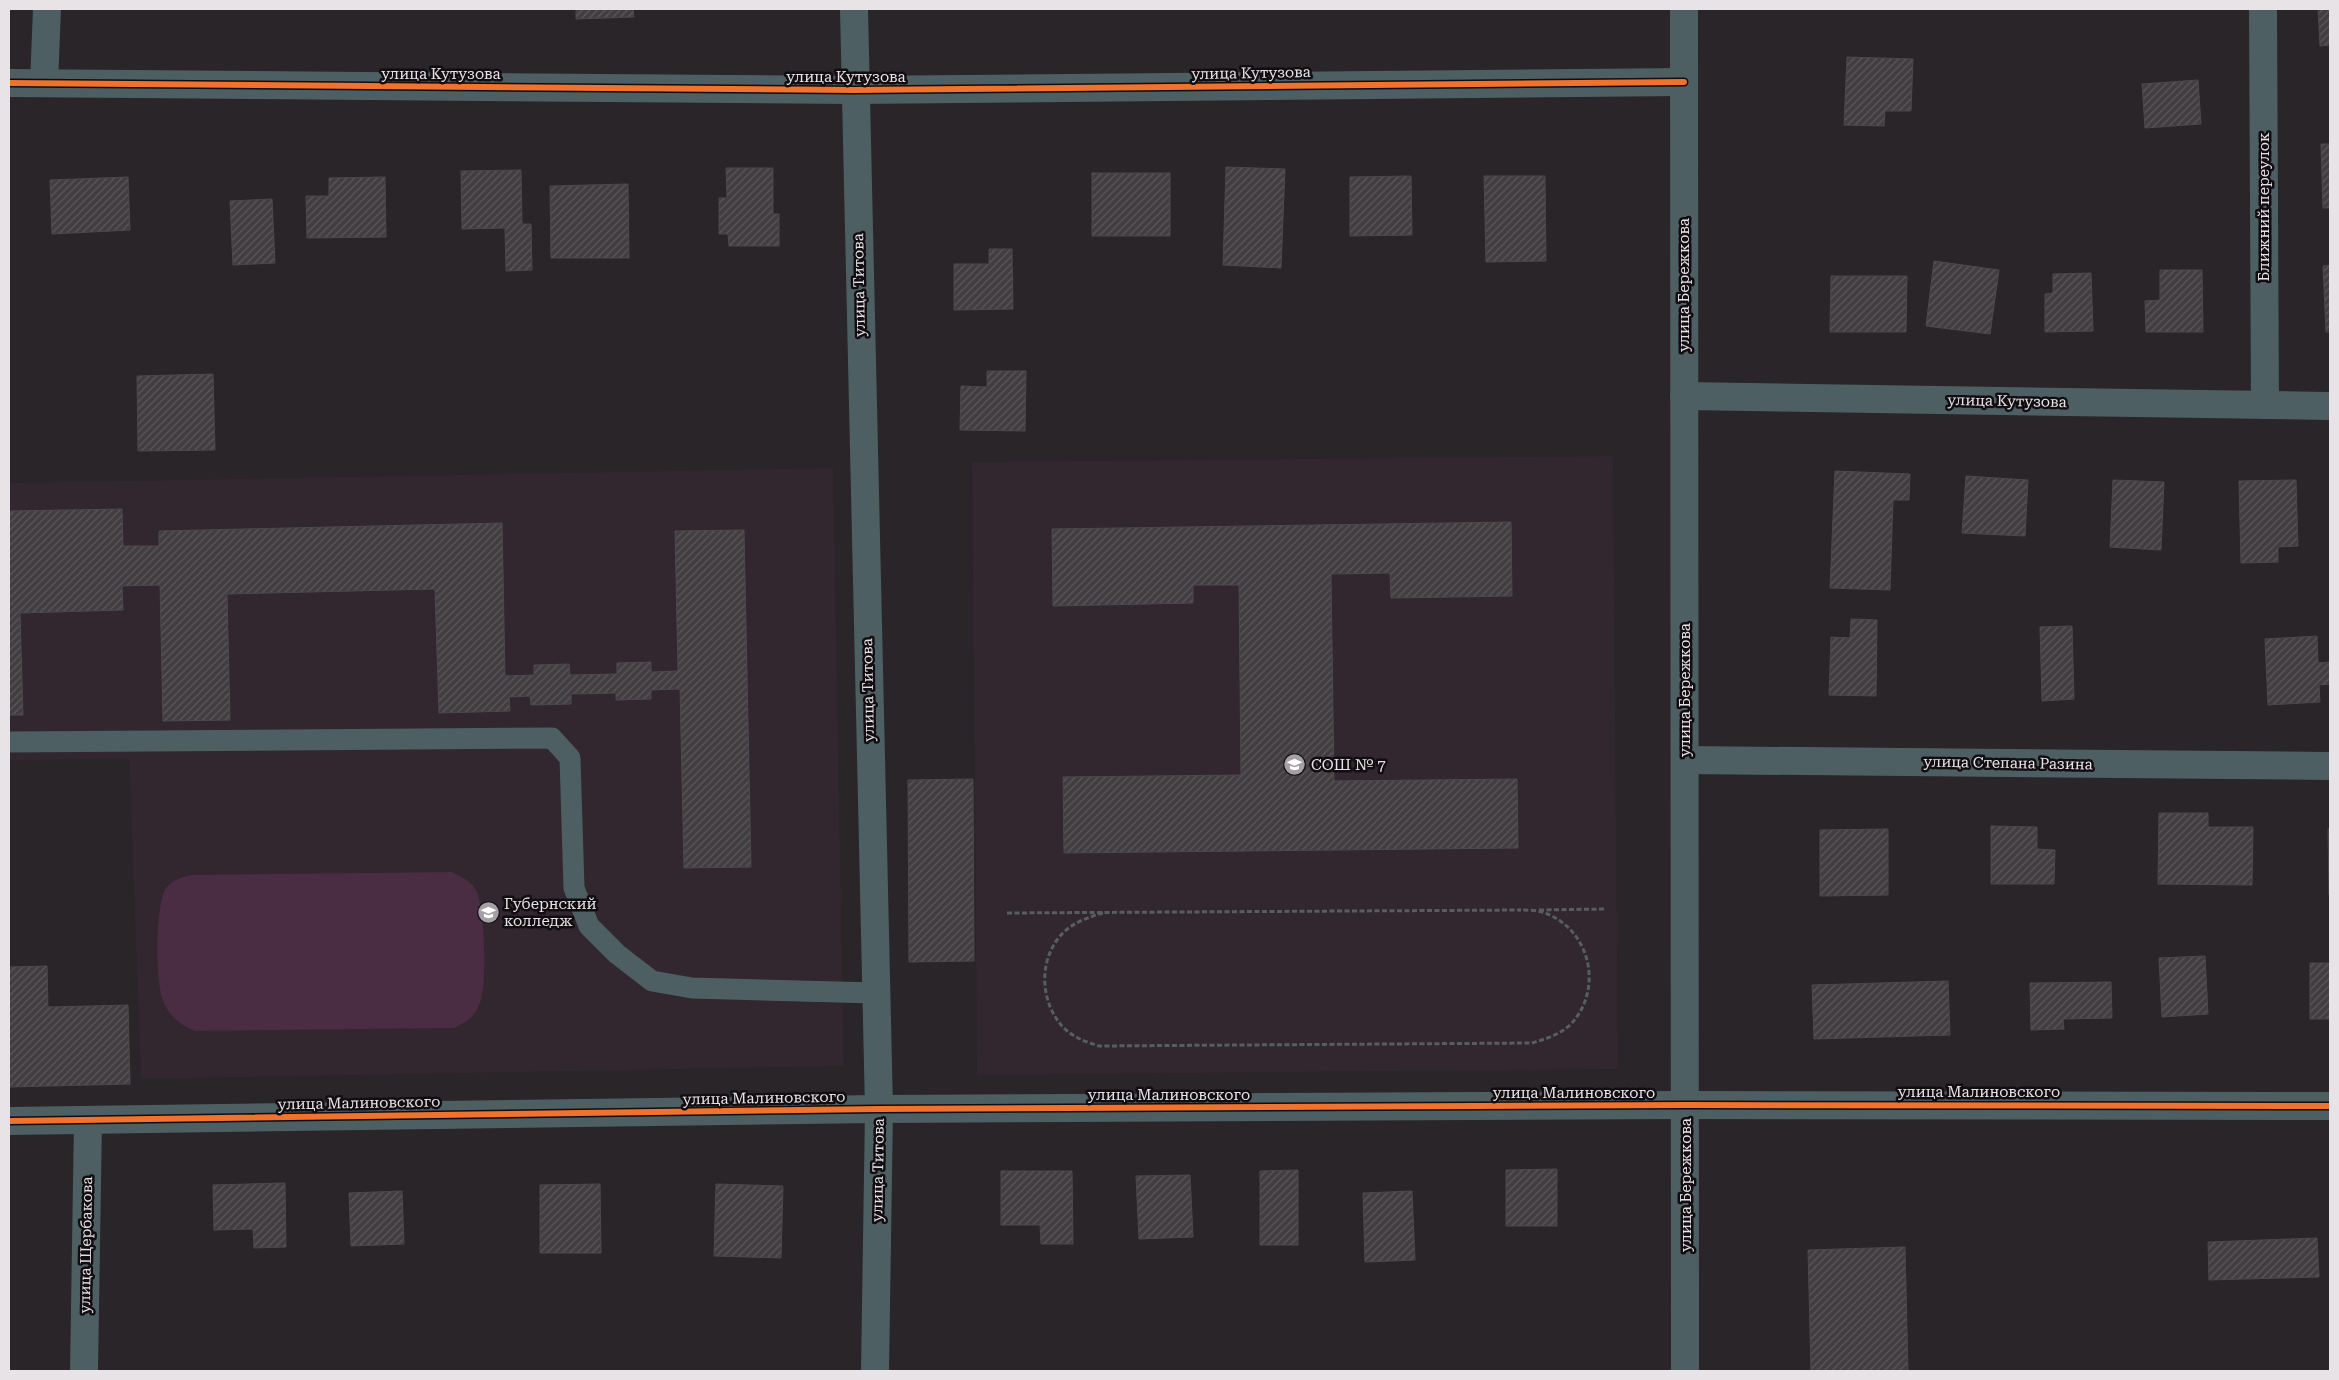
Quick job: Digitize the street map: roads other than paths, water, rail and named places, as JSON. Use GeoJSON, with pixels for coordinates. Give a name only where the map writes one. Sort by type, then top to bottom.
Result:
{"type":"FeatureCollection","features":[{"type":"Feature","properties":{"kind":"street"},"geometry":{"type":"LineString","coordinates":[[44,83],[47,9]]}},
{"type":"Feature","properties":{"kind":"street","name":"улица Титова"},"geometry":{"type":"LineString","coordinates":[[854,9],[854,90],[879,1109],[875,1371]]}},
{"type":"Feature","properties":{"kind":"street","name":"улица Бережкова"},"geometry":{"type":"LineString","coordinates":[[1684,9],[1685,1371]]}},
{"type":"Feature","properties":{"kind":"street","name":"Ближний переулок"},"geometry":{"type":"LineString","coordinates":[[2263,9],[2265,405]]}},
{"type":"Feature","properties":{"kind":"street","name":"улица Кутузова"},"geometry":{"type":"LineString","coordinates":[[9,83],[854,90],[1684,82]]}},
{"type":"Feature","properties":{"kind":"street","name":"улица Кутузова"},"geometry":{"type":"LineString","coordinates":[[1684,396],[2330,406]]}},
{"type":"Feature","properties":{"kind":"street","name":"улица Степана Разина"},"geometry":{"type":"LineString","coordinates":[[1685,760],[2330,766]]}},
{"type":"Feature","properties":{"kind":"street","name":"улица Малиновского"},"geometry":{"type":"LineString","coordinates":[[9,1121],[879,1109],[1686,1104],[2330,1106]]}},
{"type":"Feature","properties":{"kind":"street","name":"улица Щербакова"},"geometry":{"type":"LineString","coordinates":[[84,1371],[88,1120]]}},
{"type":"Feature","properties":{"kind":"lane"},"geometry":{"type":"LineString","coordinates":[[9,742],[552,738],[570,758],[574,888],[589,926],[617,954],[652,981],[692,988],[875,993]]}},
{"type":"Feature","properties":{"kind":"place","name":"СОШ № 7"},"geometry":{"type":"Point","coordinates":[1295,765]}},
{"type":"Feature","properties":{"kind":"place","name":"Губернский колледж"},"geometry":{"type":"Point","coordinates":[488,913]}}]}
